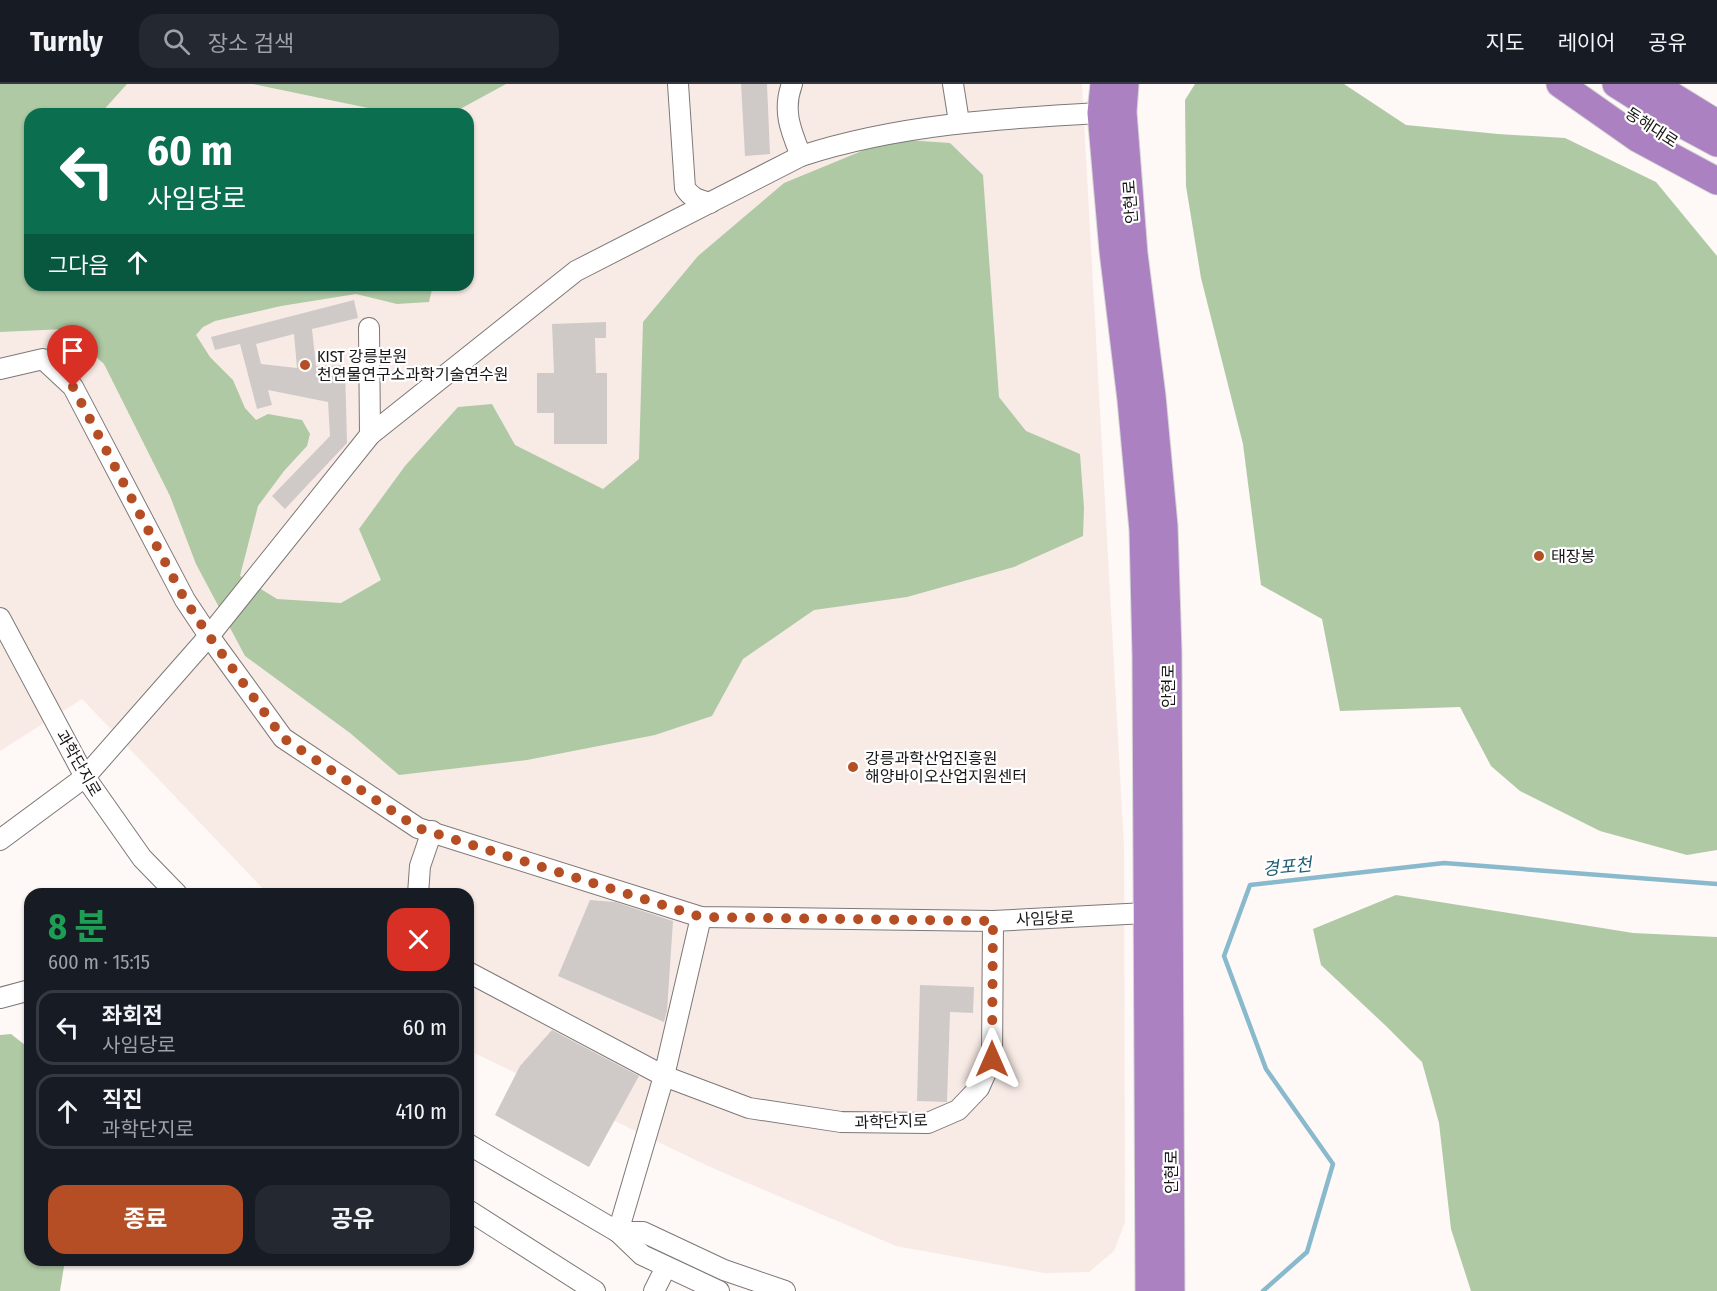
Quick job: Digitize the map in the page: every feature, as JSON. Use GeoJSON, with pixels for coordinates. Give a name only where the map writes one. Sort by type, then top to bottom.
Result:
{"type":"FeatureCollection","features":[{"type":"Feature","properties":{"kind":"highway","name":"안현로"},"geometry":{"type":"LineString","coordinates":[[1104,84],[1112,112],[1113,251],[1131,400],[1143,530],[1146,656],[1158,912],[1154,1291]]}},
{"type":"Feature","properties":{"kind":"highway","name":"안현로"},"geometry":{"type":"LineString","coordinates":[[1112,112],[1125,84]]}},
{"type":"Feature","properties":{"kind":"highway"},"geometry":{"type":"LineString","coordinates":[[1560,84],[1637,138],[1717,181]]}},
{"type":"Feature","properties":{"kind":"highway","name":"동해대로"},"geometry":{"type":"LineString","coordinates":[[1591,84],[1686,149],[1717,164]]}},
{"type":"Feature","properties":{"kind":"highway","name":"동해대로"},"geometry":{"type":"LineString","coordinates":[[1616,84],[1665,115],[1717,143]]}},
{"type":"Feature","properties":{"kind":"highway"},"geometry":{"type":"LineString","coordinates":[[1653,84],[1717,123]]}},
{"type":"Feature","properties":{"kind":"street"},"geometry":{"type":"LineString","coordinates":[[678,84],[685,188],[696,199],[710,202]]}},
{"type":"Feature","properties":{"kind":"street"},"geometry":{"type":"LineString","coordinates":[[792,84],[786,111],[789,127],[801,156]]}},
{"type":"Feature","properties":{"kind":"street"},"geometry":{"type":"LineString","coordinates":[[953,84],[959,122]]}},
{"type":"Feature","properties":{"kind":"street"},"geometry":{"type":"LineString","coordinates":[[0,840],[85,777],[209,636],[370,435],[576,271],[801,156],[831,146],[959,122],[1112,112]]}},
{"type":"Feature","properties":{"kind":"street"},"geometry":{"type":"LineString","coordinates":[[369,328],[370,435]]}},
{"type":"Feature","properties":{"kind":"street"},"geometry":{"type":"LineString","coordinates":[[0,369],[43,359],[73,387],[185,600],[209,636]]}},
{"type":"Feature","properties":{"kind":"street","name":"과학단지로"},"geometry":{"type":"LineString","coordinates":[[0,618],[85,777],[142,858],[171,888]]}},
{"type":"Feature","properties":{"kind":"street","name":"사임당로"},"geometry":{"type":"LineString","coordinates":[[209,636],[283,738],[418,828],[701,917],[993,921],[1158,912]]}},
{"type":"Feature","properties":{"kind":"street"},"geometry":{"type":"LineString","coordinates":[[418,888],[420,866],[432,831]]}},
{"type":"Feature","properties":{"kind":"street"},"geometry":{"type":"LineString","coordinates":[[618,1232],[664,1076],[701,917]]}},
{"type":"Feature","properties":{"kind":"street","name":"과학단지로"},"geometry":{"type":"LineString","coordinates":[[474,975],[664,1076],[750,1108],[841,1122],[928,1123],[958,1110],[979,1088],[992,1059],[993,921]]}},
{"type":"Feature","properties":{"kind":"street"},"geometry":{"type":"LineString","coordinates":[[0,998],[24,992]]}},
{"type":"Feature","properties":{"kind":"street"},"geometry":{"type":"LineString","coordinates":[[474,1148],[618,1232],[642,1255],[719,1291]]}},
{"type":"Feature","properties":{"kind":"street"},"geometry":{"type":"LineString","coordinates":[[474,1214],[588,1289]]}},
{"type":"Feature","properties":{"kind":"street"},"geometry":{"type":"LineString","coordinates":[[618,1232],[643,1232],[724,1270],[785,1291]]}},
{"type":"Feature","properties":{"kind":"street"},"geometry":{"type":"LineString","coordinates":[[654,1291],[666,1267]]}},
{"type":"Feature","properties":{"kind":"shaded area"},"geometry":{"type":"Polygon","coordinates":[[[0,84],[1082,84],[1124,847],[1125,1222],[1114,1251],[1089,1272],[1044,1273],[896,1246],[710,1167],[474,1053],[474,888],[262,888],[82,699],[0,751],[0,84]]]}},
{"type":"Feature","properties":{"kind":"green space"},"geometry":{"type":"Polygon","coordinates":[[[0,84],[127,84],[105,108],[24,108],[24,291],[432,291],[429,302],[397,304],[356,294],[281,306],[215,321],[203,327],[196,335],[210,357],[233,380],[245,408],[256,420],[268,414],[302,420],[310,434],[307,446],[284,471],[258,506],[240,576],[277,599],[341,603],[381,580],[359,529],[405,466],[458,407],[492,404],[515,445],[603,489],[639,459],[643,322],[698,256],[784,183],[891,139],[950,143],[983,175],[999,397],[1026,431],[1080,454],[1084,508],[1083,536],[1014,567],[907,597],[814,610],[743,659],[712,716],[655,735],[527,760],[399,775],[350,733],[245,656],[196,564],[170,496],[104,364],[65,329],[0,332],[0,84]]]}},
{"type":"Feature","properties":{"kind":"green space"},"geometry":{"type":"Polygon","coordinates":[[[253,84],[506,84],[462,108],[368,108],[253,84]]]}},
{"type":"Feature","properties":{"kind":"green space"},"geometry":{"type":"Polygon","coordinates":[[[1195,84],[1344,84],[1406,125],[1565,138],[1656,182],[1717,256],[1717,850],[1687,855],[1600,831],[1520,791],[1491,766],[1460,707],[1340,711],[1322,619],[1261,585],[1243,444],[1201,278],[1186,186],[1185,100],[1195,84]]]}},
{"type":"Feature","properties":{"kind":"green space"},"geometry":{"type":"Polygon","coordinates":[[[1396,895],[1633,933],[1717,937],[1717,1291],[1471,1291],[1451,1229],[1439,1123],[1422,1062],[1321,965],[1313,929],[1396,895]]]}},
{"type":"Feature","properties":{"kind":"green space"},"geometry":{"type":"Polygon","coordinates":[[[11,1034],[24,1044],[24,1266],[64,1266],[60,1291],[0,1291],[0,1035],[11,1034]]]}},
{"type":"Feature","properties":{"kind":"building"},"geometry":{"type":"Polygon","coordinates":[[[741,84],[767,84],[770,154],[745,156],[741,84]]]}},
{"type":"Feature","properties":{"kind":"building"},"geometry":{"type":"Polygon","coordinates":[[[354,300],[358,318],[312,329],[316,366],[345,365],[347,443],[285,509],[272,496],[330,436],[328,402],[268,390],[272,405],[257,409],[240,344],[215,350],[211,337],[354,300]],[[294,334],[256,344],[261,364],[297,368],[294,334]]]}},
{"type":"Feature","properties":{"kind":"building"},"geometry":{"type":"Polygon","coordinates":[[[606,322],[606,338],[595,338],[596,373],[607,373],[607,444],[554,444],[554,413],[537,413],[537,373],[554,373],[552,324],[606,322]]]}},
{"type":"Feature","properties":{"kind":"building"},"geometry":{"type":"Polygon","coordinates":[[[590,900],[615,902],[673,921],[667,1011],[664,1022],[558,976],[590,900]]]}},
{"type":"Feature","properties":{"kind":"building"},"geometry":{"type":"Polygon","coordinates":[[[920,985],[974,987],[973,1013],[950,1012],[947,1102],[917,1101],[920,985]]]}},
{"type":"Feature","properties":{"kind":"building"},"geometry":{"type":"Polygon","coordinates":[[[552,1030],[639,1076],[589,1167],[495,1115],[520,1066],[552,1030]]]}},
{"type":"Feature","properties":{"kind":"waterway","name":"경포천"},"geometry":{"type":"LineString","coordinates":[[1263,1291],[1307,1252],[1333,1164],[1266,1069],[1224,956],[1250,885],[1444,863],[1717,884]]}},
{"type":"Feature","properties":{"kind":"place","name":"KIST 강릉분원 천연물연구소과학기술연수원"},"geometry":{"type":"Point","coordinates":[305,365]}},
{"type":"Feature","properties":{"kind":"place","name":"태장봉"},"geometry":{"type":"Point","coordinates":[1539,556]}},
{"type":"Feature","properties":{"kind":"place","name":"강릉과학산업진흥원 해양바이오산업지원센터"},"geometry":{"type":"Point","coordinates":[853,767]}},
{"type":"Feature","properties":{"kind":"route"},"geometry":{"type":"LineString","coordinates":[[73,387],[185,600],[283,738],[418,828],[701,917],[993,921],[992,1059]]}}]}
